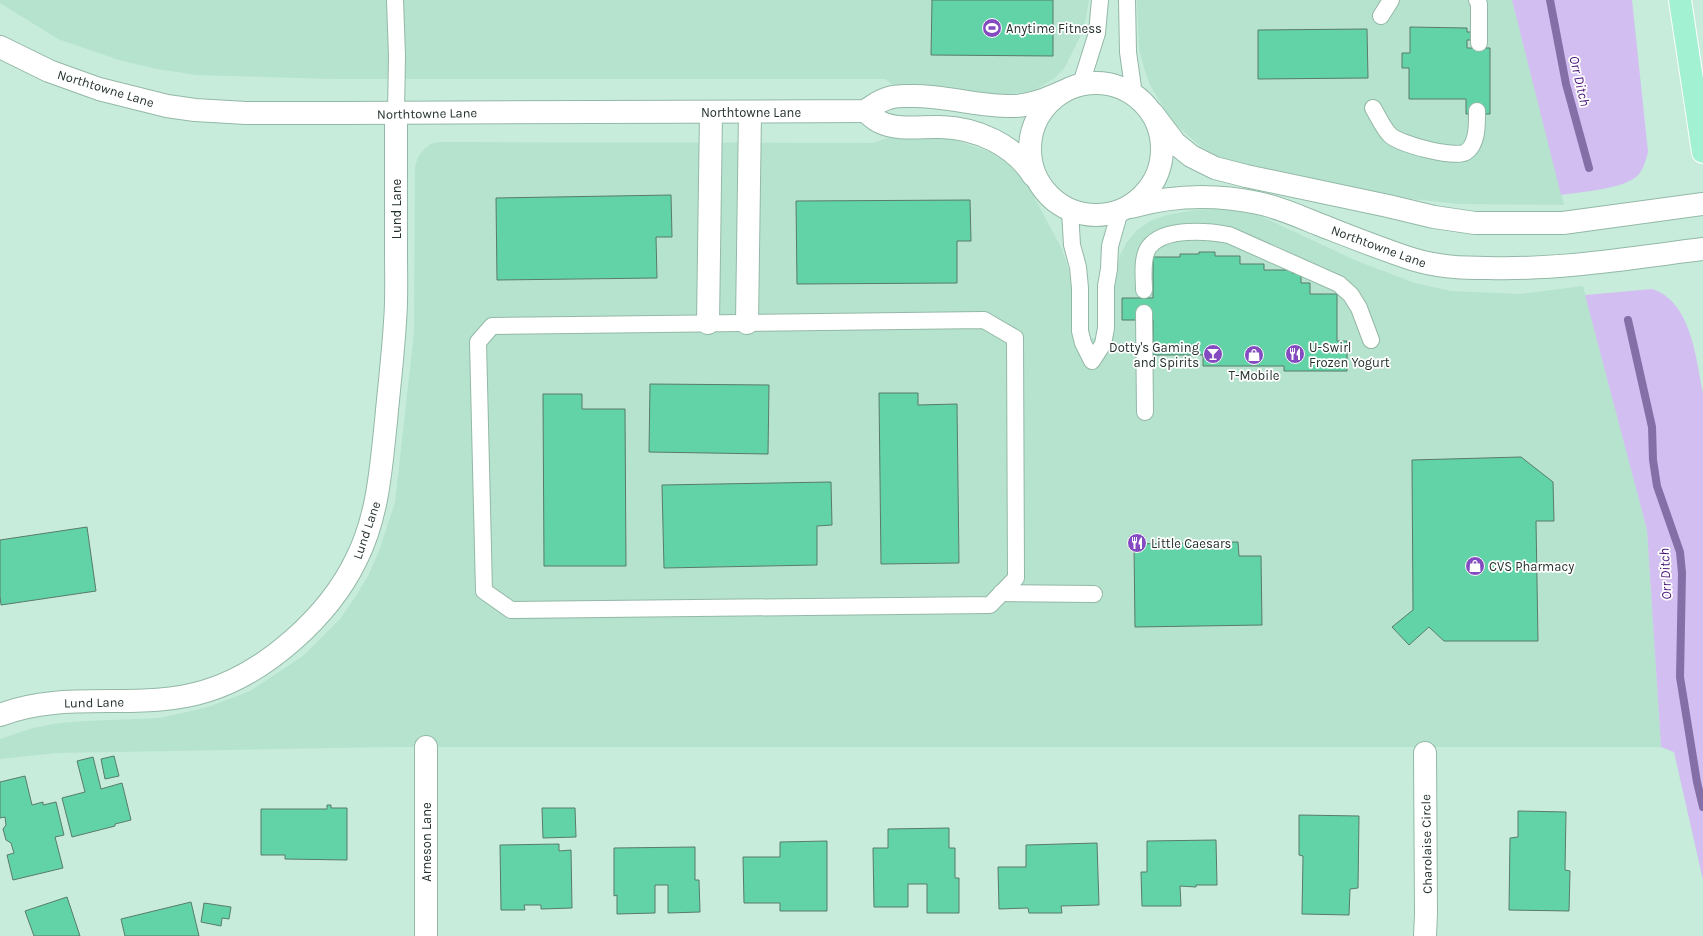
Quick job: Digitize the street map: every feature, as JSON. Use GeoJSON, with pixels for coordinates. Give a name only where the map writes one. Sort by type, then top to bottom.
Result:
{"type":"FeatureCollection","features":[{"type":"Feature","properties":{"kind":"main road"},"geometry":{"type":"LineString","coordinates":[[1680,0],[1703,152]]}},
{"type":"Feature","properties":{"kind":"street","name":"Northtowne Lane"},"geometry":{"type":"LineString","coordinates":[[0,47],[49,71],[85,84],[137,99],[194,110],[246,112],[396,113],[865,111]]}},
{"type":"Feature","properties":{"kind":"street"},"geometry":{"type":"LineString","coordinates":[[1153,114],[1161,134],[1163,155],[1158,175],[1147,193],[1125,209],[1112,215],[1091,216],[1070,211],[1053,200],[1039,184],[1026,163],[1000,143],[961,129],[944,127],[890,126],[880,122],[865,111],[880,101],[890,97],[945,97],[990,105],[1014,106],[1043,100],[1071,88],[1102,82],[1122,88],[1140,98],[1153,114],[1175,143],[1191,156],[1215,168],[1254,178],[1434,217],[1475,223],[1563,223],[1703,204]]}},
{"type":"Feature","properties":{"kind":"street"},"geometry":{"type":"LineString","coordinates":[[1039,184],[1031,165],[1030,144],[1035,123],[1046,106],[1071,88]]}},
{"type":"Feature","properties":{"kind":"street"},"geometry":{"type":"LineString","coordinates":[[708,323],[711,112]]}},
{"type":"Feature","properties":{"kind":"street"},"geometry":{"type":"LineString","coordinates":[[747,323],[750,112]]}},
{"type":"Feature","properties":{"kind":"street","name":"Lund Lane"},"geometry":{"type":"LineString","coordinates":[[0,715],[36,704],[69,701],[141,702],[173,698],[206,691],[233,680],[263,663],[316,618],[335,594],[356,560],[368,530],[377,498],[381,470],[396,320],[396,113]]}},
{"type":"Feature","properties":{"kind":"street","name":"Northtowne Lane"},"geometry":{"type":"LineString","coordinates":[[1125,209],[1152,201],[1188,196],[1235,199],[1259,203],[1412,260],[1448,266],[1517,269],[1554,267],[1703,249]]}},
{"type":"Feature","properties":{"kind":"street","name":"Arneson Lane"},"geometry":{"type":"LineString","coordinates":[[426,748],[426,936]]}},
{"type":"Feature","properties":{"kind":"street","name":"Charolaise Circle"},"geometry":{"type":"LineString","coordinates":[[1425,753],[1425,936]]}},
{"type":"Feature","properties":{"kind":"lane"},"geometry":{"type":"LineString","coordinates":[[395,0],[397,56],[396,113]]}},
{"type":"Feature","properties":{"kind":"lane"},"geometry":{"type":"LineString","coordinates":[[1071,88],[1097,32],[1100,0]]}},
{"type":"Feature","properties":{"kind":"lane"},"geometry":{"type":"LineString","coordinates":[[1127,0],[1128,52],[1134,95]]}},
{"type":"Feature","properties":{"kind":"lane"},"geometry":{"type":"LineString","coordinates":[[1381,16],[1391,0]]}},
{"type":"Feature","properties":{"kind":"lane"},"geometry":{"type":"LineString","coordinates":[[1477,0],[1479,4],[1479,43]]}},
{"type":"Feature","properties":{"kind":"lane"},"geometry":{"type":"LineString","coordinates":[[1374,108],[1389,134],[1396,139],[1444,153],[1459,154],[1467,151],[1474,143],[1477,111]]}},
{"type":"Feature","properties":{"kind":"lane"},"geometry":{"type":"LineString","coordinates":[[1070,211],[1072,245],[1078,267],[1080,288],[1080,331],[1083,344],[1092,361],[1103,344],[1106,328],[1106,286],[1109,269],[1110,246],[1125,209]]}},
{"type":"Feature","properties":{"kind":"lane"},"geometry":{"type":"LineString","coordinates":[[1144,290],[1145,258],[1148,248],[1159,239],[1172,234],[1194,232],[1212,232],[1229,235],[1339,284],[1352,295],[1359,308],[1371,340]]}},
{"type":"Feature","properties":{"kind":"lane"},"geometry":{"type":"LineString","coordinates":[[1144,313],[1145,412]]}},
{"type":"Feature","properties":{"kind":"lane"},"geometry":{"type":"LineString","coordinates":[[984,320],[1015,338],[1016,578],[990,605],[511,610],[484,591],[478,342],[492,326],[747,323],[984,320]]}},
{"type":"Feature","properties":{"kind":"lane"},"geometry":{"type":"LineString","coordinates":[[1001,593],[1094,594]]}},
{"type":"Feature","properties":{"kind":"shaded area"},"geometry":{"type":"Polygon","coordinates":[[[0,0],[1089,0],[1084,29],[1065,67],[1055,78],[1033,91],[1004,95],[897,86],[885,79],[332,79],[196,75],[157,69],[119,60],[58,39],[0,3],[0,0]]]}},
{"type":"Feature","properties":{"kind":"shaded area"},"geometry":{"type":"Polygon","coordinates":[[[1137,0],[1512,0],[1564,205],[1459,204],[1412,199],[1376,193],[1226,161],[1201,147],[1175,124],[1150,85],[1139,48],[1137,0]]]}},
{"type":"Feature","properties":{"kind":"shaded area"},"geometry":{"type":"Polygon","coordinates":[[[1512,0],[1632,0],[1648,152],[1642,169],[1633,179],[1603,189],[1561,195],[1512,0]]]}},
{"type":"Feature","properties":{"kind":"shaded area"},"geometry":{"type":"Polygon","coordinates":[[[896,135],[952,139],[990,152],[1004,159],[1017,170],[1026,182],[1062,249],[1070,274],[1072,290],[1072,338],[1113,338],[1114,288],[1116,273],[1120,255],[1127,242],[1136,231],[1150,221],[1167,215],[1195,210],[1222,209],[1256,214],[1357,261],[1415,283],[1451,291],[1520,294],[1583,286],[1647,530],[1661,747],[388,747],[58,753],[0,759],[0,739],[33,728],[59,723],[160,718],[208,707],[250,691],[303,656],[340,619],[369,574],[379,551],[395,502],[414,333],[415,167],[418,157],[424,149],[431,144],[439,142],[873,143],[896,135]]]}},
{"type":"Feature","properties":{"kind":"shaded area"},"geometry":{"type":"Polygon","coordinates":[[[1652,289],[1665,295],[1675,305],[1690,332],[1703,393],[1703,880],[1674,752],[1661,747],[1647,530],[1585,295],[1652,289]]]}},
{"type":"Feature","properties":{"kind":"building","name":"Anytime Fitness"},"geometry":{"type":"Polygon","coordinates":[[[932,0],[1053,0],[1053,56],[931,55],[932,0]]]}},
{"type":"Feature","properties":{"kind":"building"},"geometry":{"type":"Polygon","coordinates":[[[1410,27],[1467,28],[1467,32],[1472,32],[1472,40],[1467,40],[1467,48],[1490,48],[1490,114],[1466,114],[1466,99],[1409,99],[1409,68],[1402,68],[1402,53],[1410,53],[1410,27]]]}},
{"type":"Feature","properties":{"kind":"building"},"geometry":{"type":"Polygon","coordinates":[[[1367,29],[1368,78],[1258,79],[1258,30],[1367,29]]]}},
{"type":"Feature","properties":{"kind":"building"},"geometry":{"type":"Polygon","coordinates":[[[671,195],[672,237],[656,237],[657,278],[497,280],[496,198],[671,195]]]}},
{"type":"Feature","properties":{"kind":"building"},"geometry":{"type":"Polygon","coordinates":[[[970,200],[971,241],[957,241],[957,283],[797,284],[796,201],[970,200]]]}},
{"type":"Feature","properties":{"kind":"building"},"geometry":{"type":"Polygon","coordinates":[[[1199,252],[1215,252],[1215,256],[1240,256],[1240,264],[1264,264],[1264,270],[1292,270],[1292,273],[1301,273],[1301,283],[1310,283],[1310,294],[1337,294],[1337,341],[1347,341],[1347,371],[1284,371],[1284,366],[1203,366],[1203,355],[1153,355],[1153,320],[1122,320],[1122,298],[1153,298],[1153,257],[1180,257],[1180,254],[1199,254],[1199,252]]]}},
{"type":"Feature","properties":{"kind":"building"},"geometry":{"type":"Polygon","coordinates":[[[650,384],[769,385],[768,454],[649,452],[650,384]]]}},
{"type":"Feature","properties":{"kind":"building"},"geometry":{"type":"Polygon","coordinates":[[[879,393],[918,393],[918,405],[957,404],[959,563],[881,564],[879,393]]]}},
{"type":"Feature","properties":{"kind":"building"},"geometry":{"type":"Polygon","coordinates":[[[543,394],[582,394],[582,409],[625,409],[626,566],[544,566],[543,394]]]}},
{"type":"Feature","properties":{"kind":"building","name":"CVS Pharmacy"},"geometry":{"type":"Polygon","coordinates":[[[1521,457],[1553,482],[1554,521],[1536,521],[1538,641],[1444,641],[1429,627],[1409,645],[1392,627],[1413,610],[1412,460],[1521,457]]]}},
{"type":"Feature","properties":{"kind":"building"},"geometry":{"type":"Polygon","coordinates":[[[831,482],[832,525],[817,526],[817,565],[664,568],[662,485],[831,482]]]}},
{"type":"Feature","properties":{"kind":"building"},"geometry":{"type":"Polygon","coordinates":[[[87,527],[96,591],[1,605],[0,540],[87,527]]]}},
{"type":"Feature","properties":{"kind":"building"},"geometry":{"type":"Polygon","coordinates":[[[1238,542],[1239,556],[1261,556],[1262,625],[1135,627],[1134,544],[1238,542]]]}},
{"type":"Feature","properties":{"kind":"building"},"geometry":{"type":"Polygon","coordinates":[[[114,756],[119,776],[105,779],[101,759],[114,756]]]}},
{"type":"Feature","properties":{"kind":"building"},"geometry":{"type":"Polygon","coordinates":[[[93,757],[101,789],[122,783],[131,820],[115,824],[115,826],[72,837],[62,798],[85,792],[77,761],[93,757]]]}},
{"type":"Feature","properties":{"kind":"building"},"geometry":{"type":"Polygon","coordinates":[[[25,776],[32,805],[43,802],[43,805],[56,802],[64,835],[55,837],[63,868],[13,880],[7,855],[14,853],[11,843],[6,840],[3,829],[6,825],[5,817],[0,818],[0,782],[25,776]]]}},
{"type":"Feature","properties":{"kind":"building"},"geometry":{"type":"Polygon","coordinates":[[[327,805],[331,805],[331,808],[347,808],[347,860],[285,859],[285,855],[261,855],[261,809],[327,809],[327,805]]]}},
{"type":"Feature","properties":{"kind":"building"},"geometry":{"type":"Polygon","coordinates":[[[542,808],[575,808],[576,837],[543,838],[542,808]]]}},
{"type":"Feature","properties":{"kind":"building"},"geometry":{"type":"Polygon","coordinates":[[[1518,811],[1566,812],[1565,870],[1570,871],[1569,911],[1509,910],[1510,838],[1518,837],[1518,811]]]}},
{"type":"Feature","properties":{"kind":"building"},"geometry":{"type":"Polygon","coordinates":[[[1299,815],[1359,816],[1358,888],[1350,889],[1349,915],[1302,914],[1303,856],[1299,855],[1299,815]]]}},
{"type":"Feature","properties":{"kind":"building"},"geometry":{"type":"Polygon","coordinates":[[[949,828],[949,848],[955,848],[955,878],[959,878],[959,913],[927,913],[927,884],[908,884],[908,907],[874,907],[873,848],[888,848],[888,829],[949,828]]]}},
{"type":"Feature","properties":{"kind":"building"},"geometry":{"type":"Polygon","coordinates":[[[1216,840],[1217,885],[1196,885],[1196,887],[1180,886],[1181,906],[1142,906],[1141,872],[1147,872],[1147,841],[1216,840]]]}},
{"type":"Feature","properties":{"kind":"building"},"geometry":{"type":"Polygon","coordinates":[[[827,841],[827,911],[780,911],[780,903],[744,903],[743,857],[780,857],[780,842],[827,841]]]}},
{"type":"Feature","properties":{"kind":"building"},"geometry":{"type":"Polygon","coordinates":[[[1097,843],[1099,905],[1061,906],[1062,913],[1029,913],[1028,908],[999,909],[998,867],[1026,867],[1026,845],[1097,843]]]}},
{"type":"Feature","properties":{"kind":"building"},"geometry":{"type":"Polygon","coordinates":[[[559,844],[559,851],[571,850],[572,908],[541,909],[541,905],[524,905],[525,910],[501,910],[500,845],[559,844]]]}},
{"type":"Feature","properties":{"kind":"building"},"geometry":{"type":"Polygon","coordinates":[[[695,847],[695,880],[699,880],[700,912],[668,913],[668,885],[655,885],[655,913],[617,914],[617,895],[614,896],[614,848],[695,847]]]}},
{"type":"Feature","properties":{"kind":"building"},"geometry":{"type":"Polygon","coordinates":[[[67,897],[80,936],[34,936],[25,911],[67,897]]]}},
{"type":"Feature","properties":{"kind":"building"},"geometry":{"type":"Polygon","coordinates":[[[191,902],[199,936],[125,936],[121,919],[191,902]]]}},
{"type":"Feature","properties":{"kind":"building"},"geometry":{"type":"Polygon","coordinates":[[[204,903],[231,907],[229,919],[222,918],[221,926],[201,922],[204,903]]]}},
{"type":"Feature","properties":{"kind":"waterway","name":"Orr Ditch"},"geometry":{"type":"LineString","coordinates":[[1550,0],[1566,84],[1589,168]]}},
{"type":"Feature","properties":{"kind":"waterway","name":"Orr Ditch"},"geometry":{"type":"LineString","coordinates":[[1628,320],[1652,427],[1653,460],[1657,486],[1680,552],[1682,573],[1680,677],[1697,782],[1703,807]]}},
{"type":"Feature","properties":{"kind":"place","name":"Anytime Fitness"},"geometry":{"type":"Point","coordinates":[992,28]}},
{"type":"Feature","properties":{"kind":"place","name":"Dotty's Gaming and Spirits"},"geometry":{"type":"Point","coordinates":[1213,354]}},
{"type":"Feature","properties":{"kind":"place","name":"U-Swirl Frozen Yogurt"},"geometry":{"type":"Point","coordinates":[1295,354]}},
{"type":"Feature","properties":{"kind":"place","name":"T-Mobile"},"geometry":{"type":"Point","coordinates":[1254,355]}},
{"type":"Feature","properties":{"kind":"place","name":"Little Caesars"},"geometry":{"type":"Point","coordinates":[1137,543]}},
{"type":"Feature","properties":{"kind":"place","name":"CVS Pharmacy"},"geometry":{"type":"Point","coordinates":[1475,566]}}]}
